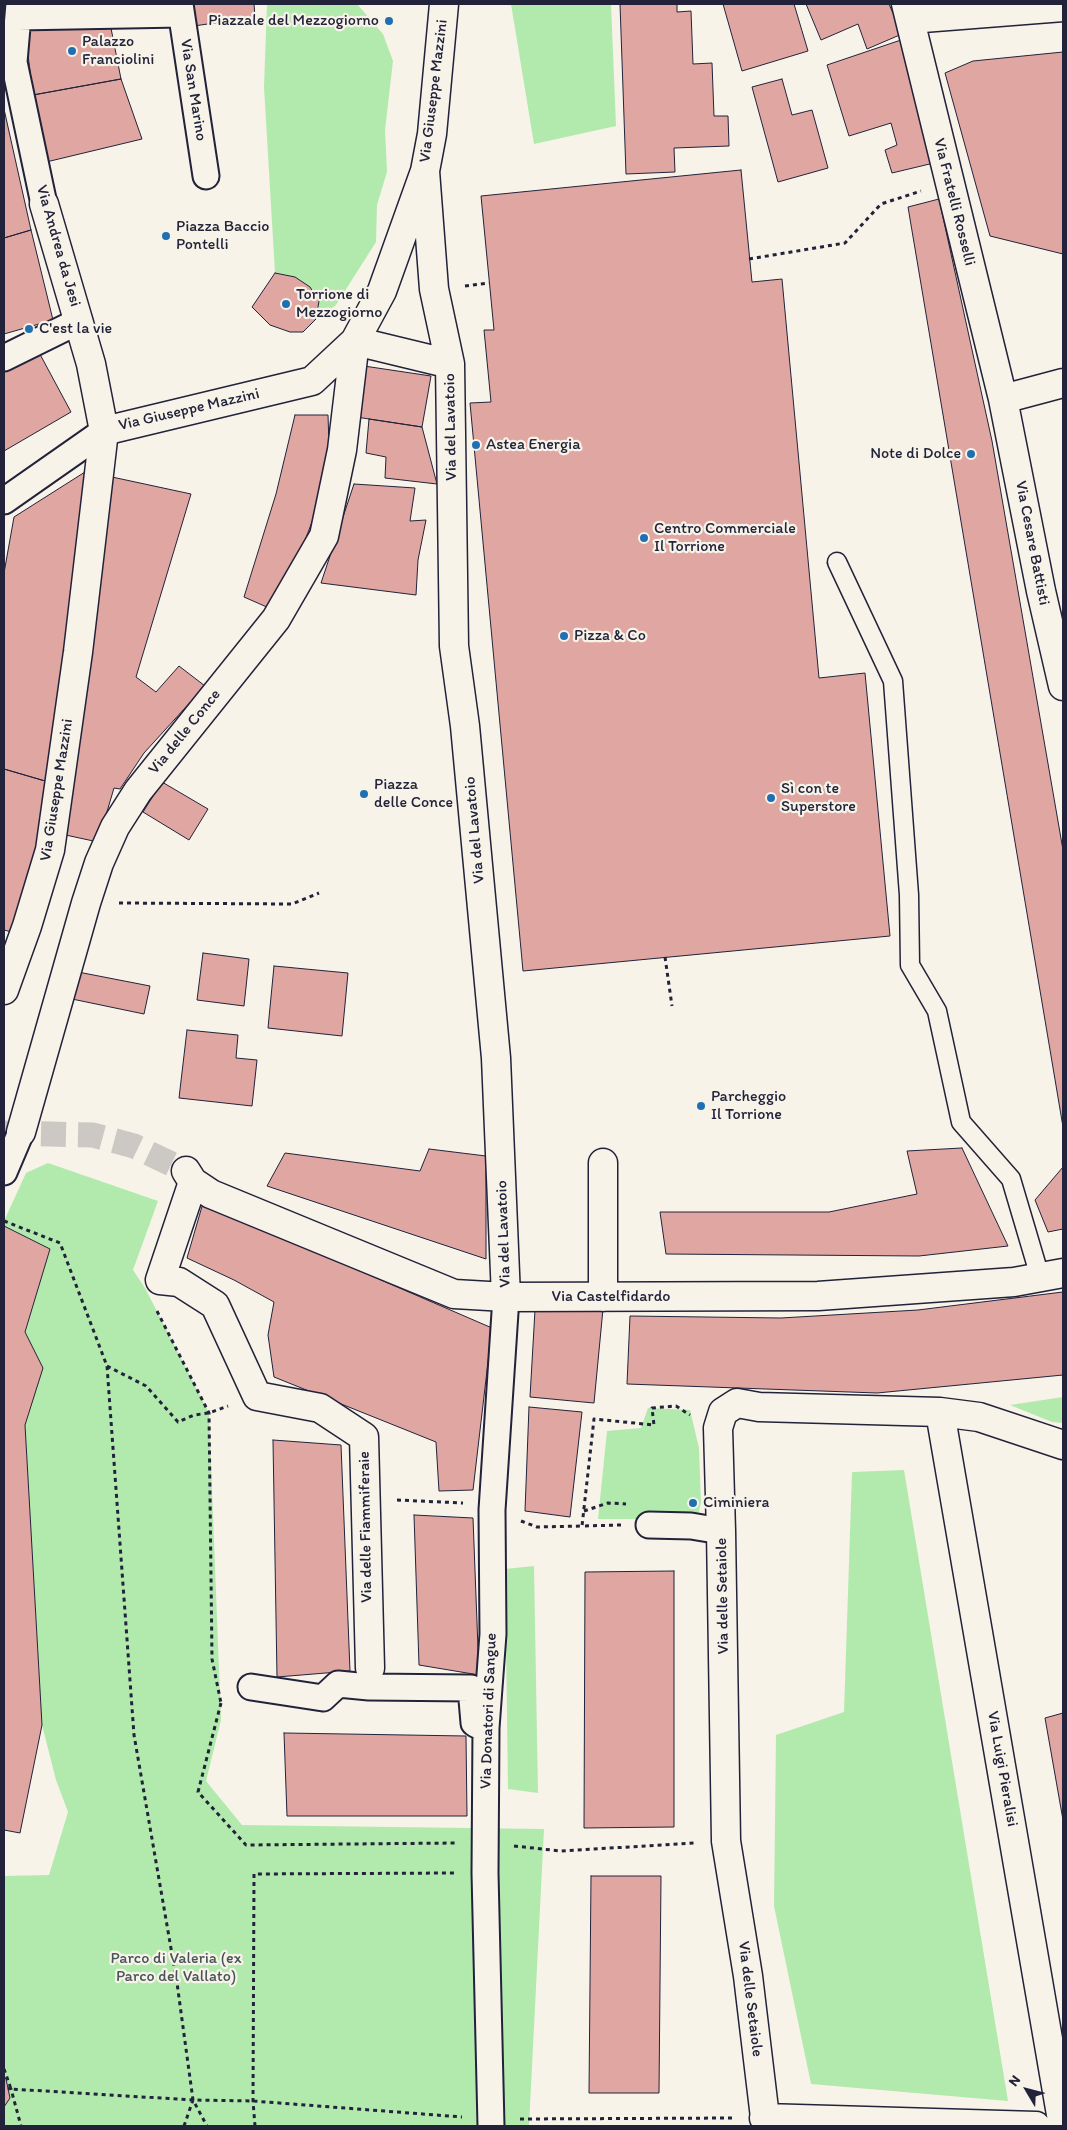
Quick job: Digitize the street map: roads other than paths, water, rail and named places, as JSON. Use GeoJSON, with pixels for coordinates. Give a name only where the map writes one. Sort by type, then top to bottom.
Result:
{"type":"FeatureCollection","features":[{"type":"Feature","properties":{"kind":"street","name":"Via Giuseppe Mazzini"},"geometry":{"type":"LineString","coordinates":[[4,990],[27,926],[50,850],[78,652],[104,431],[312,381],[355,341],[382,291],[425,171],[432,134],[444,4]]}},
{"type":"Feature","properties":{"kind":"street"},"geometry":{"type":"LineString","coordinates":[[908,11],[1063,7]]}},
{"type":"Feature","properties":{"kind":"street"},"geometry":{"type":"LineString","coordinates":[[19,11],[181,9]]}},
{"type":"Feature","properties":{"kind":"street","name":"Via San Marino"},"geometry":{"type":"LineString","coordinates":[[181,9],[206,176]]}},
{"type":"Feature","properties":{"kind":"street","name":"Via Andrea da Jesi"},"geometry":{"type":"LineString","coordinates":[[19,11],[14,62],[44,204],[80,321],[91,364],[104,431]]}},
{"type":"Feature","properties":{"kind":"street","name":"Via Fratelli Rosselli"},"geometry":{"type":"LineString","coordinates":[[908,11],[949,183],[1004,399]]}},
{"type":"Feature","properties":{"kind":"street","name":"Via del Lavatoio"},"geometry":{"type":"LineString","coordinates":[[425,171],[434,289],[450,364],[454,646],[465,726],[496,1058],[506,1297]]}},
{"type":"Feature","properties":{"kind":"street"},"geometry":{"type":"LineString","coordinates":[[4,358],[80,321]]}},
{"type":"Feature","properties":{"kind":"street","name":"Via del Lavatoio"},"geometry":{"type":"LineString","coordinates":[[355,341],[450,364]]}},
{"type":"Feature","properties":{"kind":"street","name":"Via delle Conce"},"geometry":{"type":"LineString","coordinates":[[21,1132],[86,903],[99,863],[115,827],[138,791],[276,619],[324,536],[342,450],[355,341]]}},
{"type":"Feature","properties":{"kind":"street"},"geometry":{"type":"LineString","coordinates":[[1004,399],[1063,383]]}},
{"type":"Feature","properties":{"kind":"street","name":"Via Cesare Battisti"},"geometry":{"type":"LineString","coordinates":[[1004,399],[1052,589],[1063,686]]}},
{"type":"Feature","properties":{"kind":"street"},"geometry":{"type":"LineString","coordinates":[[4,501],[104,431]]}},
{"type":"Feature","properties":{"kind":"street"},"geometry":{"type":"LineString","coordinates":[[4,1172],[21,1132]]}},
{"type":"Feature","properties":{"kind":"street"},"geometry":{"type":"LineString","coordinates":[[603,1163],[603,1297]]}},
{"type":"Feature","properties":{"kind":"street","name":"Via Castelfidardo"},"geometry":{"type":"LineString","coordinates":[[160,1280],[190,1177],[211,1194],[454,1294],[506,1297],[818,1296],[1014,1282],[1051,1275]]}},
{"type":"Feature","properties":{"kind":"street","name":"Via delle Fiammiferaie"},"geometry":{"type":"LineString","coordinates":[[160,1280],[180,1282],[215,1305],[257,1396],[320,1408],[364,1437],[369,1678]]}},
{"type":"Feature","properties":{"kind":"street","name":"Via Donatori di Sangue"},"geometry":{"type":"LineString","coordinates":[[491,2122],[485,1873],[486,1728],[493,1634],[492,1510],[506,1297]]}},
{"type":"Feature","properties":{"kind":"street","name":"Via delle Setaiole"},"geometry":{"type":"LineString","coordinates":[[765,2122],[748,1976],[726,1840],[722,1531],[718,1428],[723,1412],[737,1403],[759,1407],[940,1412]]}},
{"type":"Feature","properties":{"kind":"street"},"geometry":{"type":"LineString","coordinates":[[940,1412],[979,1417],[1063,1445]]}},
{"type":"Feature","properties":{"kind":"street","name":"Via Luigi Pieralisi"},"geometry":{"type":"LineString","coordinates":[[940,1412],[1063,2126]]}},
{"type":"Feature","properties":{"kind":"street"},"geometry":{"type":"LineString","coordinates":[[649,1524],[691,1526],[722,1531]]}},
{"type":"Feature","properties":{"kind":"street"},"geometry":{"type":"LineString","coordinates":[[251,1687],[323,1698],[338,1684],[369,1678],[471,1688],[474,1723],[486,1728]]}},
{"type":"Feature","properties":{"kind":"street"},"geometry":{"type":"LineString","coordinates":[[765,2122],[1036,2126]]}},
{"type":"Feature","properties":{"kind":"lane"},"geometry":{"type":"LineString","coordinates":[[837,562],[893,681],[909,895],[910,964],[937,1011],[961,1122],[1011,1179],[1051,1275]]}},
{"type":"Feature","properties":{"kind":"tunnel"},"geometry":{"type":"LineString","coordinates":[[4,1133],[93,1135],[134,1146],[186,1171]]}},
{"type":"Feature","properties":{"kind":"place","name":"Piazzale del Mezzogiorno"},"geometry":{"type":"Point","coordinates":[389,21]}},
{"type":"Feature","properties":{"kind":"place","name":"Palazzo Franciolini"},"geometry":{"type":"Point","coordinates":[72,51]}},
{"type":"Feature","properties":{"kind":"place","name":"Piazza Baccio Pontelli"},"geometry":{"type":"Point","coordinates":[166,236]}},
{"type":"Feature","properties":{"kind":"place","name":"Torrione di Mezzogiorno"},"geometry":{"type":"Point","coordinates":[286,304]}},
{"type":"Feature","properties":{"kind":"place","name":"C'est la vie"},"geometry":{"type":"Point","coordinates":[29,329]}},
{"type":"Feature","properties":{"kind":"place","name":"Astea Energia"},"geometry":{"type":"Point","coordinates":[476,445]}},
{"type":"Feature","properties":{"kind":"place","name":"Note di Dolce"},"geometry":{"type":"Point","coordinates":[971,454]}},
{"type":"Feature","properties":{"kind":"place","name":"Centro Commerciale Il Torrione"},"geometry":{"type":"Point","coordinates":[644,538]}},
{"type":"Feature","properties":{"kind":"place","name":"Pizza & Co"},"geometry":{"type":"Point","coordinates":[564,636]}},
{"type":"Feature","properties":{"kind":"place","name":"Piazza delle Conce"},"geometry":{"type":"Point","coordinates":[364,794]}},
{"type":"Feature","properties":{"kind":"place","name":"Sì con te Superstore"},"geometry":{"type":"Point","coordinates":[771,798]}},
{"type":"Feature","properties":{"kind":"place","name":"Parcheggio Il Torrione"},"geometry":{"type":"Point","coordinates":[701,1106]}},
{"type":"Feature","properties":{"kind":"place","name":"Ciminiera"},"geometry":{"type":"Point","coordinates":[693,1503]}},
{"type":"Feature","properties":{"kind":"park label","name":"Parco di Valeria (ex Parco del Vallato)"},"geometry":{"type":"Point","coordinates":[176,1968]}}]}
